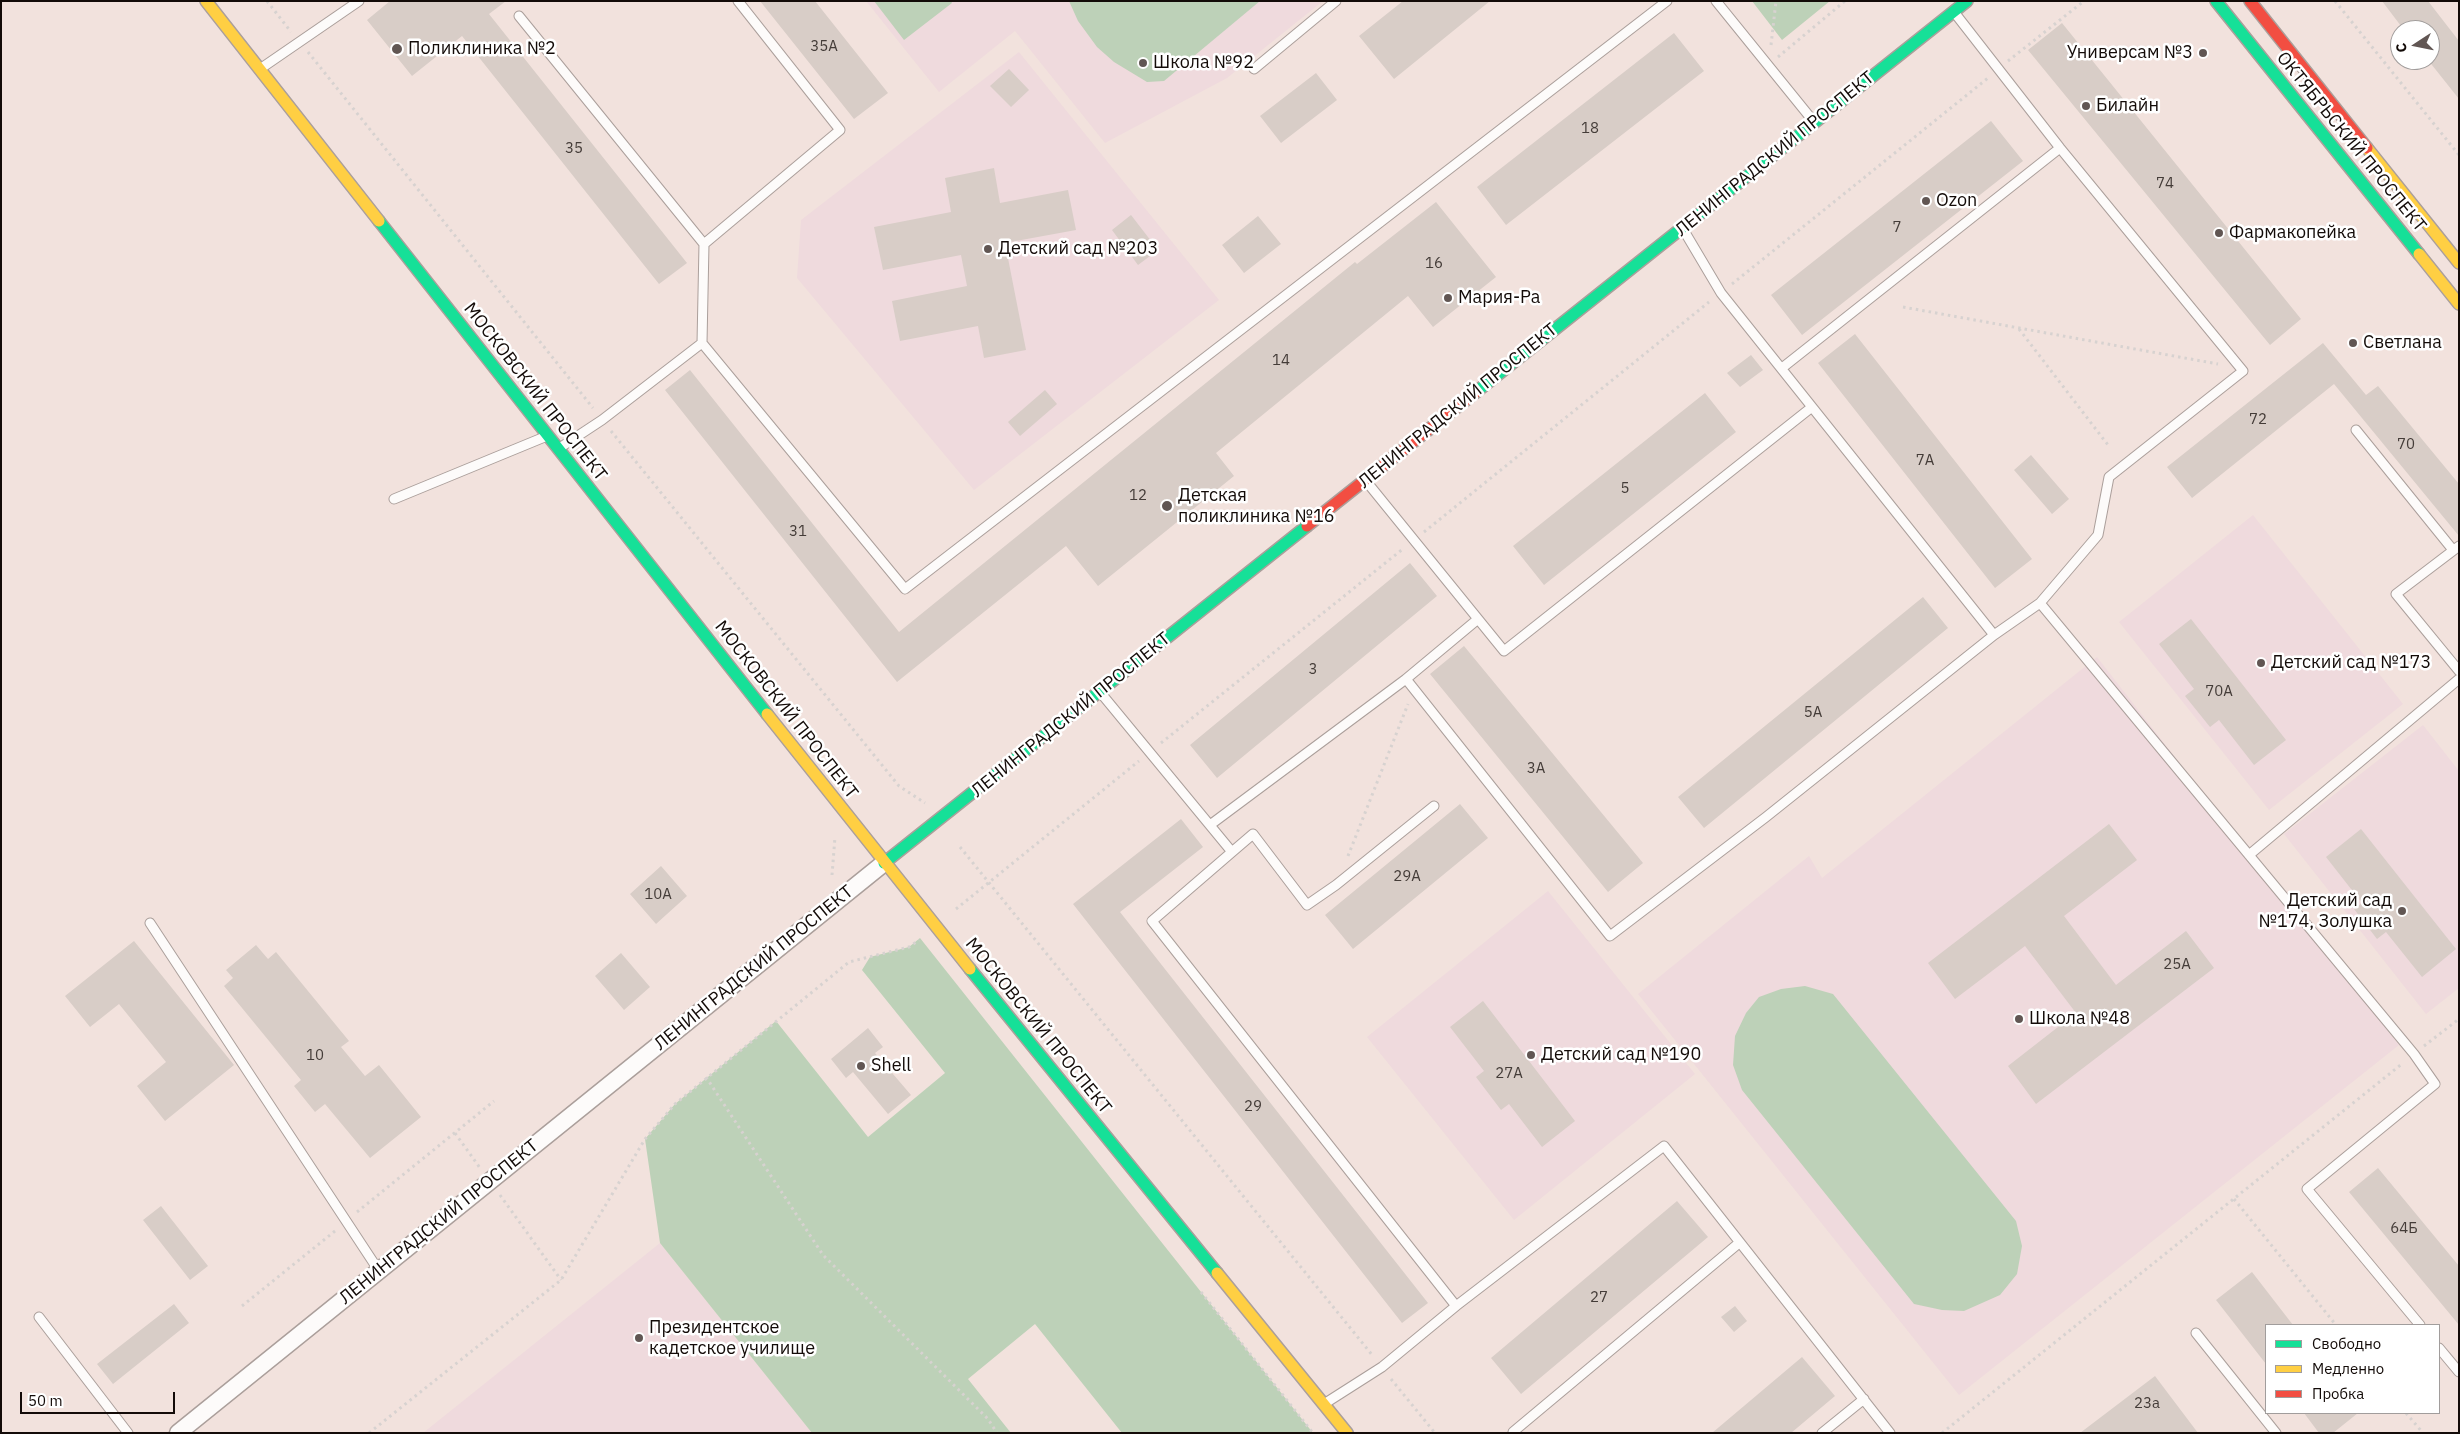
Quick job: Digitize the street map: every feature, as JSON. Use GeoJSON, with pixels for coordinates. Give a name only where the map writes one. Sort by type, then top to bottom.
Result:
{"type":"FeatureCollection","features":[{"type":"Feature","properties":{"kind":"street","name":"МОСКОВСКИЙ ПРОСПЕКТ"},"geometry":{"type":"LineString","coordinates":[[206,1],[884,863],[1347,1433]]}},
{"type":"Feature","properties":{"kind":"street","name":"ЛЕНИНГРАДСКИЙ ПРОСПЕКТ"},"geometry":{"type":"LineString","coordinates":[[178,1433],[884,863],[1966,1]]}},
{"type":"Feature","properties":{"kind":"street","name":"ОКТЯБРЬСКИЙ ПРОСПЕКТ"},"geometry":{"type":"LineString","coordinates":[[2216,1],[2459,304]]}},
{"type":"Feature","properties":{"kind":"street","name":"ОКТЯБРЬСКИЙ ПРОСПЕКТ"},"geometry":{"type":"LineString","coordinates":[[2250,1],[2459,263]]}},
{"type":"Feature","properties":{"kind":"lane"},"geometry":{"type":"LineString","coordinates":[[259,70],[359,1]]}},
{"type":"Feature","properties":{"kind":"lane"},"geometry":{"type":"LineString","coordinates":[[704,244],[840,130],[738,1]]}},
{"type":"Feature","properties":{"kind":"lane"},"geometry":{"type":"LineString","coordinates":[[1254,69],[1336,1]]}},
{"type":"Feature","properties":{"kind":"lane"},"geometry":{"type":"LineString","coordinates":[[519,16],[704,244],[702,343],[905,589],[1667,1]]}},
{"type":"Feature","properties":{"kind":"lane"},"geometry":{"type":"LineString","coordinates":[[1716,1],[1815,122]]}},
{"type":"Feature","properties":{"kind":"lane"},"geometry":{"type":"LineString","coordinates":[[1406,679],[1610,936],[1766,817],[1994,635],[2040,603],[2098,535],[2109,477],[2243,371],[2060,148],[1954,12]]}},
{"type":"Feature","properties":{"kind":"lane"},"geometry":{"type":"LineString","coordinates":[[1782,368],[2060,148]]}},
{"type":"Feature","properties":{"kind":"lane"},"geometry":{"type":"LineString","coordinates":[[1682,228],[1721,293],[1994,635]]}},
{"type":"Feature","properties":{"kind":"lane"},"geometry":{"type":"LineString","coordinates":[[558,449],[602,420],[702,343]]}},
{"type":"Feature","properties":{"kind":"lane"},"geometry":{"type":"LineString","coordinates":[[1365,480],[1504,651],[1812,407]]}},
{"type":"Feature","properties":{"kind":"lane"},"geometry":{"type":"LineString","coordinates":[[2356,430],[2456,548],[2396,594],[2459,671]]}},
{"type":"Feature","properties":{"kind":"lane"},"geometry":{"type":"LineString","coordinates":[[394,499],[548,436]]}},
{"type":"Feature","properties":{"kind":"lane"},"geometry":{"type":"LineString","coordinates":[[2040,603],[2414,1054],[2435,1084],[2307,1189],[2419,1324]]}},
{"type":"Feature","properties":{"kind":"lane"},"geometry":{"type":"LineString","coordinates":[[1210,825],[1406,679],[1478,619]]}},
{"type":"Feature","properties":{"kind":"lane"},"geometry":{"type":"LineString","coordinates":[[2249,855],[2459,679]]}},
{"type":"Feature","properties":{"kind":"lane"},"geometry":{"type":"LineString","coordinates":[[1100,692],[1232,852]]}},
{"type":"Feature","properties":{"kind":"lane"},"geometry":{"type":"LineString","coordinates":[[1434,806],[1307,906],[1253,834],[1152,921],[1456,1306]]}},
{"type":"Feature","properties":{"kind":"lane"},"geometry":{"type":"LineString","coordinates":[[150,923],[379,1271]]}},
{"type":"Feature","properties":{"kind":"lane"},"geometry":{"type":"LineString","coordinates":[[1324,1404],[1382,1367],[1456,1306],[1664,1146],[1890,1433]]}},
{"type":"Feature","properties":{"kind":"lane"},"geometry":{"type":"LineString","coordinates":[[1513,1432],[1739,1243]]}},
{"type":"Feature","properties":{"kind":"lane"},"geometry":{"type":"LineString","coordinates":[[39,1317],[128,1433]]}},
{"type":"Feature","properties":{"kind":"lane"},"geometry":{"type":"LineString","coordinates":[[2196,1333],[2276,1433]]}},
{"type":"Feature","properties":{"kind":"lane"},"geometry":{"type":"LineString","coordinates":[[2440,1349],[2459,1372]]}},
{"type":"Feature","properties":{"kind":"lane"},"geometry":{"type":"LineString","coordinates":[[1822,1433],[1864,1399]]}},
{"type":"Feature","properties":{"kind":"path"},"geometry":{"type":"LineString","coordinates":[[267,1],[602,420],[899,786],[928,805]]}},
{"type":"Feature","properties":{"kind":"path"},"geometry":{"type":"LineString","coordinates":[[1768,65],[1776,1]]}},
{"type":"Feature","properties":{"kind":"path"},"geometry":{"type":"LineString","coordinates":[[1768,65],[1845,1]]}},
{"type":"Feature","properties":{"kind":"path"},"geometry":{"type":"LineString","coordinates":[[956,909],[2084,1]]}},
{"type":"Feature","properties":{"kind":"path"},"geometry":{"type":"LineString","coordinates":[[2335,1],[2459,155]]}},
{"type":"Feature","properties":{"kind":"path"},"geometry":{"type":"LineString","coordinates":[[1903,307],[2223,365]]}},
{"type":"Feature","properties":{"kind":"path"},"geometry":{"type":"LineString","coordinates":[[2018,328],[2108,446]]}},
{"type":"Feature","properties":{"kind":"path"},"geometry":{"type":"LineString","coordinates":[[1336,885],[1414,688]]}},
{"type":"Feature","properties":{"kind":"path"},"geometry":{"type":"LineString","coordinates":[[832,875],[835,837]]}},
{"type":"Feature","properties":{"kind":"path"},"geometry":{"type":"LineString","coordinates":[[960,847],[988,884],[1435,1433]]}},
{"type":"Feature","properties":{"kind":"path"},"geometry":{"type":"LineString","coordinates":[[368,1433],[561,1280],[645,1139],[675,1104],[849,962],[909,947],[920,938]]}},
{"type":"Feature","properties":{"kind":"path"},"geometry":{"type":"LineString","coordinates":[[1942,1433],[2459,1019]]}},
{"type":"Feature","properties":{"kind":"path"},"geometry":{"type":"LineString","coordinates":[[706,1077],[823,1255],[988,1419],[997,1433]]}},
{"type":"Feature","properties":{"kind":"path"},"geometry":{"type":"LineString","coordinates":[[242,1306],[494,1102]]}},
{"type":"Feature","properties":{"kind":"path"},"geometry":{"type":"LineString","coordinates":[[455,1133],[561,1280]]}},
{"type":"Feature","properties":{"kind":"path"},"geometry":{"type":"LineString","coordinates":[[2234,1199],[2335,1324]]}},
{"type":"Feature","properties":{"kind":"path"},"geometry":{"type":"LineString","coordinates":[[2407,1414],[2423,1433]]}},
{"type":"Feature","properties":{"kind":"shaded area","name":"Школа №92"},"geometry":{"type":"Polygon","coordinates":[[[866,1],[1323,1],[1227,78],[1105,143],[1015,31],[939,92],[866,1]]]}},
{"type":"Feature","properties":{"kind":"shaded area","name":"Детский сад №203"},"geometry":{"type":"Polygon","coordinates":[[[1019,52],[1219,300],[974,490],[797,278],[801,220],[1019,52]]]}},
{"type":"Feature","properties":{"kind":"shaded area","name":"Детский сад №173"},"geometry":{"type":"Polygon","coordinates":[[[2253,515],[2403,704],[2269,810],[2119,622],[2253,515]]]}},
{"type":"Feature","properties":{"kind":"shaded area","name":"Школа №48"},"geometry":{"type":"Polygon","coordinates":[[[2097,657],[2399,1045],[1959,1395],[1638,994],[1809,856],[1822,878],[2097,657]]]}},
{"type":"Feature","properties":{"kind":"shaded area","name":"Детский сад №174, Золушка"},"geometry":{"type":"Polygon","coordinates":[[[2423,725],[2459,771],[2459,988],[2426,1014],[2284,834],[2423,725]]]}},
{"type":"Feature","properties":{"kind":"shaded area","name":"Детский сад №190"},"geometry":{"type":"Polygon","coordinates":[[[1548,891],[1695,1074],[1514,1220],[1367,1037],[1548,891]]]}},
{"type":"Feature","properties":{"kind":"shaded area","name":"Президентское кадетское училище"},"geometry":{"type":"Polygon","coordinates":[[[660,1243],[812,1433],[423,1433],[660,1243]]]}},
{"type":"Feature","properties":{"kind":"green space"},"geometry":{"type":"Polygon","coordinates":[[[874,1],[951,1],[952,3],[904,40],[874,1]]]}},
{"type":"Feature","properties":{"kind":"green space"},"geometry":{"type":"Polygon","coordinates":[[[1069,1],[1260,1],[1164,81],[1147,82],[1114,62],[1097,47],[1078,21],[1069,1]]]}},
{"type":"Feature","properties":{"kind":"green space"},"geometry":{"type":"Polygon","coordinates":[[[1752,1],[1830,1],[1782,40],[1752,1]]]}},
{"type":"Feature","properties":{"kind":"green space"},"geometry":{"type":"Polygon","coordinates":[[[920,938],[1313,1433],[1122,1433],[1035,1324],[968,1379],[1011,1433],[812,1433],[660,1243],[645,1139],[675,1104],[776,1021],[868,1137],[945,1073],[862,970],[870,957],[909,947],[920,938]]]}},
{"type":"Feature","properties":{"kind":"green space"},"geometry":{"type":"Polygon","coordinates":[[[1805,986],[1833,994],[2016,1221],[2022,1246],[2017,1274],[2000,1295],[1964,1311],[1942,1310],[1914,1304],[1742,1090],[1733,1065],[1735,1036],[1746,1013],[1759,997],[1781,989],[1805,986]]]}},
{"type":"Feature","properties":{"kind":"building"},"geometry":{"type":"Polygon","coordinates":[[[390,1],[506,1],[489,14],[687,263],[659,284],[462,36],[412,76],[367,20],[390,1]]]}},
{"type":"Feature","properties":{"kind":"building"},"geometry":{"type":"Polygon","coordinates":[[[760,1],[815,1],[888,93],[854,119],[760,1]]]}},
{"type":"Feature","properties":{"kind":"building"},"geometry":{"type":"Polygon","coordinates":[[[1403,1],[1490,1],[1394,79],[1359,36],[1403,1]]]}},
{"type":"Feature","properties":{"kind":"building"},"geometry":{"type":"Polygon","coordinates":[[[2382,1],[2428,1],[2459,41],[2459,99],[2436,70],[2440,70],[2440,20],[2396,20],[2382,1]]]}},
{"type":"Feature","properties":{"kind":"building"},"geometry":{"type":"Polygon","coordinates":[[[2062,23],[2301,319],[2270,345],[2028,50],[2062,23]]]}},
{"type":"Feature","properties":{"kind":"building"},"geometry":{"type":"Polygon","coordinates":[[[1674,33],[1704,71],[1506,225],[1477,187],[1674,33]]]}},
{"type":"Feature","properties":{"kind":"building"},"geometry":{"type":"Polygon","coordinates":[[[1009,69],[1029,90],[1011,107],[990,86],[1009,69]]]}},
{"type":"Feature","properties":{"kind":"building"},"geometry":{"type":"Polygon","coordinates":[[[1316,73],[1337,100],[1281,143],[1260,116],[1316,73]]]}},
{"type":"Feature","properties":{"kind":"building"},"geometry":{"type":"Polygon","coordinates":[[[1991,121],[2023,161],[1802,335],[1771,295],[1991,121]]]}},
{"type":"Feature","properties":{"kind":"building"},"geometry":{"type":"Polygon","coordinates":[[[994,168],[1000,203],[1068,190],[1076,230],[1005,243],[1026,350],[984,358],[978,326],[900,341],[892,301],[967,286],[961,255],[883,270],[874,227],[951,212],[945,178],[994,168]]]}},
{"type":"Feature","properties":{"kind":"building"},"geometry":{"type":"Polygon","coordinates":[[[1436,202],[1496,277],[1433,327],[1408,296],[1216,453],[1234,476],[1098,586],[1066,546],[897,682],[665,390],[690,370],[899,632],[1355,262],[1357,264],[1436,202]]]}},
{"type":"Feature","properties":{"kind":"building"},"geometry":{"type":"Polygon","coordinates":[[[1131,215],[1158,250],[1138,265],[1112,230],[1131,215]]]}},
{"type":"Feature","properties":{"kind":"building"},"geometry":{"type":"Polygon","coordinates":[[[1258,216],[1281,244],[1244,273],[1222,245],[1258,216]]]}},
{"type":"Feature","properties":{"kind":"building"},"geometry":{"type":"Polygon","coordinates":[[[1855,334],[2032,559],[1995,588],[1818,363],[1855,334]]]}},
{"type":"Feature","properties":{"kind":"building"},"geometry":{"type":"Polygon","coordinates":[[[2323,343],[2366,395],[2378,386],[2459,484],[2459,536],[2334,384],[2192,498],[2167,467],[2323,343]]]}},
{"type":"Feature","properties":{"kind":"building"},"geometry":{"type":"Polygon","coordinates":[[[1751,355],[1763,370],[1740,387],[1727,373],[1751,355]]]}},
{"type":"Feature","properties":{"kind":"building"},"geometry":{"type":"Polygon","coordinates":[[[1045,390],[1057,404],[1020,436],[1008,422],[1045,390]]]}},
{"type":"Feature","properties":{"kind":"building"},"geometry":{"type":"Polygon","coordinates":[[[1705,393],[1736,432],[1544,585],[1513,546],[1705,393]]]}},
{"type":"Feature","properties":{"kind":"building"},"geometry":{"type":"Polygon","coordinates":[[[2031,455],[2069,499],[2052,514],[2014,470],[2031,455]]]}},
{"type":"Feature","properties":{"kind":"building"},"geometry":{"type":"Polygon","coordinates":[[[1410,563],[1437,596],[1217,778],[1190,745],[1410,563]]]}},
{"type":"Feature","properties":{"kind":"building"},"geometry":{"type":"Polygon","coordinates":[[[1923,597],[1948,628],[1704,828],[1678,797],[1923,597]]]}},
{"type":"Feature","properties":{"kind":"building"},"geometry":{"type":"Polygon","coordinates":[[[2191,619],[2286,740],[2254,765],[2219,720],[2210,727],[2185,696],[2194,689],[2159,644],[2191,619]]]}},
{"type":"Feature","properties":{"kind":"building"},"geometry":{"type":"Polygon","coordinates":[[[1464,646],[1643,863],[1608,892],[1430,674],[1464,646]]]}},
{"type":"Feature","properties":{"kind":"building"},"geometry":{"type":"Polygon","coordinates":[[[1460,804],[1488,838],[1353,949],[1325,915],[1460,804]]]}},
{"type":"Feature","properties":{"kind":"building"},"geometry":{"type":"Polygon","coordinates":[[[1181,819],[1203,847],[1120,912],[1428,1303],[1402,1323],[1073,904],[1181,819]]]}},
{"type":"Feature","properties":{"kind":"building"},"geometry":{"type":"Polygon","coordinates":[[[2109,824],[2137,860],[2064,916],[2116,985],[2186,931],[2214,968],[2036,1104],[2008,1066],[2076,1013],[2025,946],[1955,999],[1928,963],[2109,824]]]}},
{"type":"Feature","properties":{"kind":"building"},"geometry":{"type":"Polygon","coordinates":[[[2361,829],[2456,949],[2422,977],[2386,932],[2377,939],[2354,909],[2362,903],[2326,857],[2361,829]]]}},
{"type":"Feature","properties":{"kind":"building"},"geometry":{"type":"Polygon","coordinates":[[[661,866],[687,896],[656,924],[630,894],[661,866]]]}},
{"type":"Feature","properties":{"kind":"building"},"geometry":{"type":"Polygon","coordinates":[[[134,941],[234,1065],[165,1121],[137,1086],[166,1062],[119,1004],[90,1027],[65,996],[134,941]]]}},
{"type":"Feature","properties":{"kind":"building"},"geometry":{"type":"Polygon","coordinates":[[[256,945],[268,959],[276,952],[349,1041],[341,1047],[365,1076],[379,1065],[421,1117],[370,1158],[325,1104],[315,1112],[294,1086],[301,1080],[224,986],[233,978],[226,970],[256,945]]]}},
{"type":"Feature","properties":{"kind":"building"},"geometry":{"type":"Polygon","coordinates":[[[621,953],[650,987],[624,1010],[595,976],[621,953]]]}},
{"type":"Feature","properties":{"kind":"building"},"geometry":{"type":"Polygon","coordinates":[[[1483,1001],[1575,1121],[1542,1147],[1509,1104],[1501,1110],[1476,1077],[1484,1071],[1450,1027],[1483,1001]]]}},
{"type":"Feature","properties":{"kind":"building","name":"Shell"},"geometry":{"type":"Polygon","coordinates":[[[868,1028],[883,1047],[875,1053],[911,1095],[888,1114],[853,1072],[846,1078],[831,1059],[868,1028]]]}},
{"type":"Feature","properties":{"kind":"building"},"geometry":{"type":"Polygon","coordinates":[[[2378,1168],[2459,1266],[2459,1325],[2349,1192],[2378,1168]]]}},
{"type":"Feature","properties":{"kind":"building"},"geometry":{"type":"Polygon","coordinates":[[[1677,1201],[1708,1237],[1521,1394],[1491,1358],[1677,1201]]]}},
{"type":"Feature","properties":{"kind":"building"},"geometry":{"type":"Polygon","coordinates":[[[161,1206],[208,1266],[190,1280],[143,1220],[161,1206]]]}},
{"type":"Feature","properties":{"kind":"building"},"geometry":{"type":"Polygon","coordinates":[[[2252,1272],[2292,1324],[2265,1324],[2265,1363],[2216,1300],[2252,1272]]]}},
{"type":"Feature","properties":{"kind":"building"},"geometry":{"type":"Polygon","coordinates":[[[174,1304],[189,1323],[113,1384],[97,1364],[174,1304]]]}},
{"type":"Feature","properties":{"kind":"building"},"geometry":{"type":"Polygon","coordinates":[[[1735,1306],[1747,1321],[1734,1332],[1721,1317],[1735,1306]]]}},
{"type":"Feature","properties":{"kind":"building"},"geometry":{"type":"Polygon","coordinates":[[[1802,1357],[1835,1396],[1791,1433],[1712,1433],[1802,1357]]]}},
{"type":"Feature","properties":{"kind":"building"},"geometry":{"type":"Polygon","coordinates":[[[2155,1376],[2198,1433],[2080,1433],[2155,1376]]]}},
{"type":"Feature","properties":{"kind":"building"},"geometry":{"type":"Polygon","coordinates":[[[2305,1414],[2357,1414],[2333,1433],[2319,1433],[2305,1414]]]}},
{"type":"Feature","properties":{"kind":"traffic: fast"},"geometry":{"type":"LineString","coordinates":[[1476,392],[1967,1]]}},
{"type":"Feature","properties":{"kind":"traffic: fast"},"geometry":{"type":"LineString","coordinates":[[2216,1],[2419,254]]}},
{"type":"Feature","properties":{"kind":"traffic: fast"},"geometry":{"type":"LineString","coordinates":[[379,221],[767,714]]}},
{"type":"Feature","properties":{"kind":"traffic: fast"},"geometry":{"type":"LineString","coordinates":[[884,863],[1307,526]]}},
{"type":"Feature","properties":{"kind":"traffic: fast"},"geometry":{"type":"LineString","coordinates":[[970,969],[1217,1273]]}},
{"type":"Feature","properties":{"kind":"traffic: slow"},"geometry":{"type":"LineString","coordinates":[[206,1],[379,221]]}},
{"type":"Feature","properties":{"kind":"traffic: slow"},"geometry":{"type":"LineString","coordinates":[[2367,148],[2459,263]]}},
{"type":"Feature","properties":{"kind":"traffic: slow"},"geometry":{"type":"LineString","coordinates":[[2419,254],[2459,304]]}},
{"type":"Feature","properties":{"kind":"traffic: slow"},"geometry":{"type":"LineString","coordinates":[[767,714],[970,969]]}},
{"type":"Feature","properties":{"kind":"traffic: slow"},"geometry":{"type":"LineString","coordinates":[[1217,1273],[1347,1433]]}},
{"type":"Feature","properties":{"kind":"traffic: jam"},"geometry":{"type":"LineString","coordinates":[[2250,1],[2367,148]]}},
{"type":"Feature","properties":{"kind":"traffic: jam"},"geometry":{"type":"LineString","coordinates":[[1307,526],[1476,392]]}},
{"type":"Feature","properties":{"kind":"place","name":"Поликлиника №2"},"geometry":{"type":"Point","coordinates":[397,49]}},
{"type":"Feature","properties":{"kind":"place","name":"Универсам №3"},"geometry":{"type":"Point","coordinates":[2203,53]}},
{"type":"Feature","properties":{"kind":"place","name":"Школа №92"},"geometry":{"type":"Point","coordinates":[1143,63]}},
{"type":"Feature","properties":{"kind":"place","name":"Билайн"},"geometry":{"type":"Point","coordinates":[2086,106]}},
{"type":"Feature","properties":{"kind":"place","name":"Ozon"},"geometry":{"type":"Point","coordinates":[1926,201]}},
{"type":"Feature","properties":{"kind":"place","name":"Фармакопейка"},"geometry":{"type":"Point","coordinates":[2219,233]}},
{"type":"Feature","properties":{"kind":"place","name":"Детский сад №203"},"geometry":{"type":"Point","coordinates":[988,249]}},
{"type":"Feature","properties":{"kind":"place","name":"Мария-Ра"},"geometry":{"type":"Point","coordinates":[1448,298]}},
{"type":"Feature","properties":{"kind":"place","name":"Светлана"},"geometry":{"type":"Point","coordinates":[2353,343]}},
{"type":"Feature","properties":{"kind":"place","name":"Детская поликлиника №16"},"geometry":{"type":"Point","coordinates":[1167,506]}},
{"type":"Feature","properties":{"kind":"place","name":"Детский сад №173"},"geometry":{"type":"Point","coordinates":[2261,663]}},
{"type":"Feature","properties":{"kind":"place","name":"Детский сад №174, Золушка"},"geometry":{"type":"Point","coordinates":[2402,911]}},
{"type":"Feature","properties":{"kind":"place","name":"Школа №48"},"geometry":{"type":"Point","coordinates":[2019,1019]}},
{"type":"Feature","properties":{"kind":"place","name":"Детский сад №190"},"geometry":{"type":"Point","coordinates":[1531,1055]}},
{"type":"Feature","properties":{"kind":"place","name":"Shell"},"geometry":{"type":"Point","coordinates":[861,1066]}},
{"type":"Feature","properties":{"kind":"place","name":"Президентское кадетское училище"},"geometry":{"type":"Point","coordinates":[639,1338]}}]}
